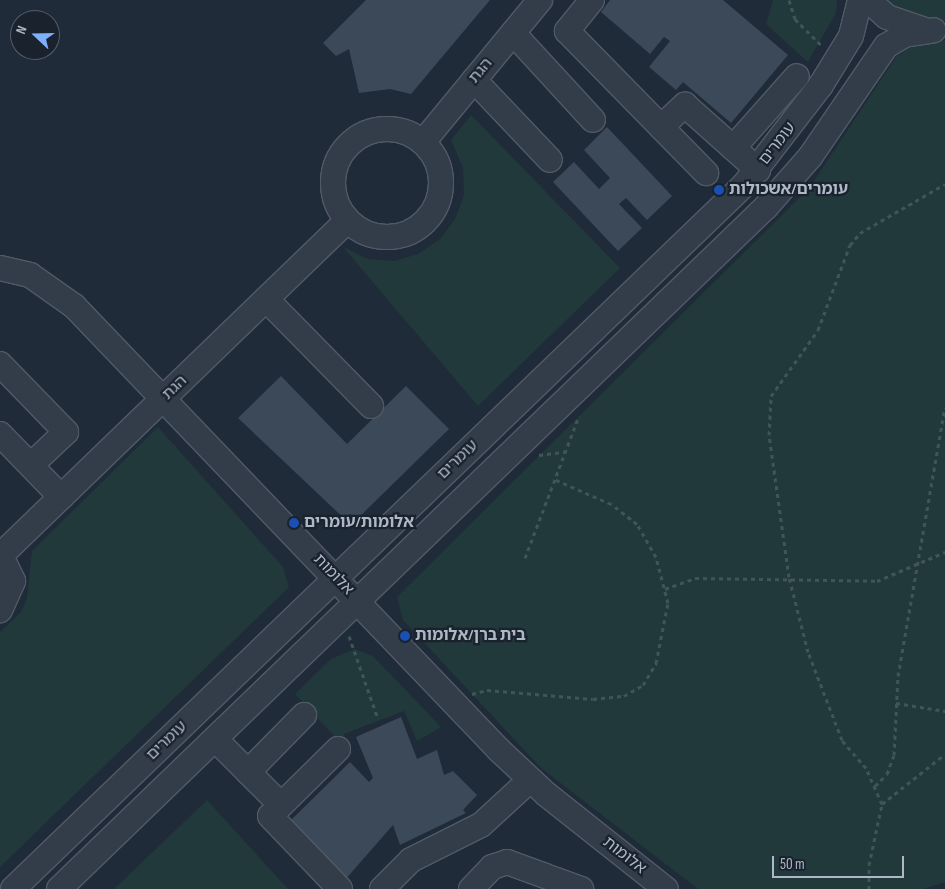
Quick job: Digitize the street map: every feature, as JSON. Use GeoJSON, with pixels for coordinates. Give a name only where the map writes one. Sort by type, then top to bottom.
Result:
{"type":"FeatureCollection","features":[{"type":"Feature","properties":{"kind":"street","name":"הגת"},"geometry":{"type":"LineString","coordinates":[[423,142],[540,0]]}},
{"type":"Feature","properties":{"kind":"street"},"geometry":{"type":"LineString","coordinates":[[592,0],[567,31],[706,173]]}},
{"type":"Feature","properties":{"kind":"street","name":"עומרים"},"geometry":{"type":"LineString","coordinates":[[13,889],[758,170],[836,60],[856,23],[860,0]]}},
{"type":"Feature","properties":{"kind":"street"},"geometry":{"type":"LineString","coordinates":[[868,0],[902,25],[940,30]]}},
{"type":"Feature","properties":{"kind":"street","name":"עומרים"},"geometry":{"type":"LineString","coordinates":[[59,889],[766,208],[810,157],[886,46],[904,35],[940,30]]}},
{"type":"Feature","properties":{"kind":"street"},"geometry":{"type":"LineString","coordinates":[[512,33],[593,120]]}},
{"type":"Feature","properties":{"kind":"street"},"geometry":{"type":"LineString","coordinates":[[733,148],[797,76]]}},
{"type":"Feature","properties":{"kind":"street"},"geometry":{"type":"LineString","coordinates":[[474,80],[550,160]]}},
{"type":"Feature","properties":{"kind":"street"},"geometry":{"type":"LineString","coordinates":[[661,127],[685,105],[758,170]]}},
{"type":"Feature","properties":{"kind":"street"},"geometry":{"type":"LineString","coordinates":[[386,129],[407,132],[423,142],[437,161],[441,181],[438,202],[426,220],[409,232],[389,237],[368,234],[348,220],[338,205],[333,185],[337,163],[348,145],[365,133],[386,129]]}},
{"type":"Feature","properties":{"kind":"street","name":"הגת"},"geometry":{"type":"LineString","coordinates":[[0,554],[348,220]]}},
{"type":"Feature","properties":{"kind":"street","name":"אלומות"},"geometry":{"type":"LineString","coordinates":[[0,268],[30,275],[52,288],[163,399],[336,578],[350,609],[452,700],[530,780],[666,889]]}},
{"type":"Feature","properties":{"kind":"street"},"geometry":{"type":"LineString","coordinates":[[266,299],[371,406]]}},
{"type":"Feature","properties":{"kind":"street"},"geometry":{"type":"LineString","coordinates":[[0,364],[66,432],[30,465]]}},
{"type":"Feature","properties":{"kind":"street"},"geometry":{"type":"LineString","coordinates":[[0,434],[61,497]]}},
{"type":"Feature","properties":{"kind":"street"},"geometry":{"type":"LineString","coordinates":[[0,554],[12,581],[0,610]]}},
{"type":"Feature","properties":{"kind":"street"},"geometry":{"type":"LineString","coordinates":[[248,772],[304,715]]}},
{"type":"Feature","properties":{"kind":"street"},"geometry":{"type":"LineString","coordinates":[[215,739],[281,804]]}},
{"type":"Feature","properties":{"kind":"street"},"geometry":{"type":"LineString","coordinates":[[338,749],[270,816],[340,889]]}},
{"type":"Feature","properties":{"kind":"street"},"geometry":{"type":"LineString","coordinates":[[382,889],[411,860],[481,826],[530,780]]}},
{"type":"Feature","properties":{"kind":"street"},"geometry":{"type":"LineString","coordinates":[[471,889],[492,867],[507,862],[581,889]]}},
{"type":"Feature","properties":{"kind":"path"},"geometry":{"type":"LineString","coordinates":[[789,0],[795,19],[836,60]]}},
{"type":"Feature","properties":{"kind":"path"},"geometry":{"type":"LineString","coordinates":[[869,889],[868,865],[882,804],[875,786],[832,720],[808,652],[789,577],[769,435],[771,396],[818,330],[850,245],[860,233],[945,184]]}},
{"type":"Feature","properties":{"kind":"path"},"geometry":{"type":"LineString","coordinates":[[525,558],[583,407]]}},
{"type":"Feature","properties":{"kind":"path"},"geometry":{"type":"LineString","coordinates":[[875,786],[887,774],[894,755],[896,703],[945,408]]}},
{"type":"Feature","properties":{"kind":"path"},"geometry":{"type":"LineString","coordinates":[[452,700],[487,690],[593,698],[624,696],[643,685],[656,664],[666,627],[665,589],[656,557],[637,524],[589,492],[554,479]]}},
{"type":"Feature","properties":{"kind":"path"},"geometry":{"type":"LineString","coordinates":[[665,589],[695,578],[789,577],[877,580],[945,552]]}},
{"type":"Feature","properties":{"kind":"path"},"geometry":{"type":"LineString","coordinates":[[350,609],[378,716]]}},
{"type":"Feature","properties":{"kind":"path"},"geometry":{"type":"LineString","coordinates":[[896,703],[945,711]]}},
{"type":"Feature","properties":{"kind":"path"},"geometry":{"type":"LineString","coordinates":[[882,804],[945,754]]}},
{"type":"Feature","properties":{"kind":"green space"},"geometry":{"type":"Polygon","coordinates":[[[773,0],[837,0],[836,13],[808,62],[766,24],[773,0]]]}},
{"type":"Feature","properties":{"kind":"green space"},"geometry":{"type":"Polygon","coordinates":[[[878,0],[945,0],[945,21],[919,22],[878,0]]]}},
{"type":"Feature","properties":{"kind":"green space"},"geometry":{"type":"Polygon","coordinates":[[[945,40],[945,882],[924,889],[698,889],[541,768],[403,620],[397,597],[810,187],[896,57],[908,48],[945,40]]]}},
{"type":"Feature","properties":{"kind":"green space"},"geometry":{"type":"Polygon","coordinates":[[[471,115],[620,268],[478,406],[343,247],[368,259],[394,261],[418,254],[440,239],[455,219],[464,195],[463,168],[451,140],[471,115]]]}},
{"type":"Feature","properties":{"kind":"green space"},"geometry":{"type":"Polygon","coordinates":[[[158,427],[283,567],[289,587],[0,867],[0,632],[21,612],[27,598],[32,551],[158,427]]]}},
{"type":"Feature","properties":{"kind":"green space"},"geometry":{"type":"Polygon","coordinates":[[[354,649],[373,656],[441,727],[417,741],[404,711],[344,734],[353,756],[295,694],[331,659],[354,649]]]}},
{"type":"Feature","properties":{"kind":"green space"},"geometry":{"type":"Polygon","coordinates":[[[207,800],[288,889],[114,889],[207,800]]]}},
{"type":"Feature","properties":{"kind":"building"},"geometry":{"type":"Polygon","coordinates":[[[366,0],[490,0],[411,94],[390,89],[359,93],[349,49],[336,56],[323,43],[366,0]]]}},
{"type":"Feature","properties":{"kind":"building"},"geometry":{"type":"Polygon","coordinates":[[[610,0],[723,0],[788,55],[731,123],[683,82],[676,90],[649,67],[670,41],[664,37],[650,54],[601,12],[610,0]]]}},
{"type":"Feature","properties":{"kind":"building"},"geometry":{"type":"Polygon","coordinates":[[[607,127],[672,196],[647,220],[626,198],[619,204],[642,228],[618,251],[553,182],[574,162],[599,189],[610,178],[584,150],[607,127]]]}},
{"type":"Feature","properties":{"kind":"building"},"geometry":{"type":"Polygon","coordinates":[[[281,376],[347,444],[406,386],[449,429],[351,525],[238,418],[281,376]]]}},
{"type":"Feature","properties":{"kind":"building"},"geometry":{"type":"Polygon","coordinates":[[[401,717],[417,759],[437,750],[444,775],[453,771],[477,795],[463,810],[466,813],[400,845],[393,825],[344,881],[288,823],[350,762],[369,782],[373,778],[356,737],[401,717]]]}},
{"type":"Feature","properties":{"kind":"place","name":"עומרים/אשכולות"},"geometry":{"type":"Point","coordinates":[719,190]}},
{"type":"Feature","properties":{"kind":"place","name":"אלומות/עומרים"},"geometry":{"type":"Point","coordinates":[294,523]}},
{"type":"Feature","properties":{"kind":"place","name":"בית ברן/אלומות"},"geometry":{"type":"Point","coordinates":[405,636]}}]}
